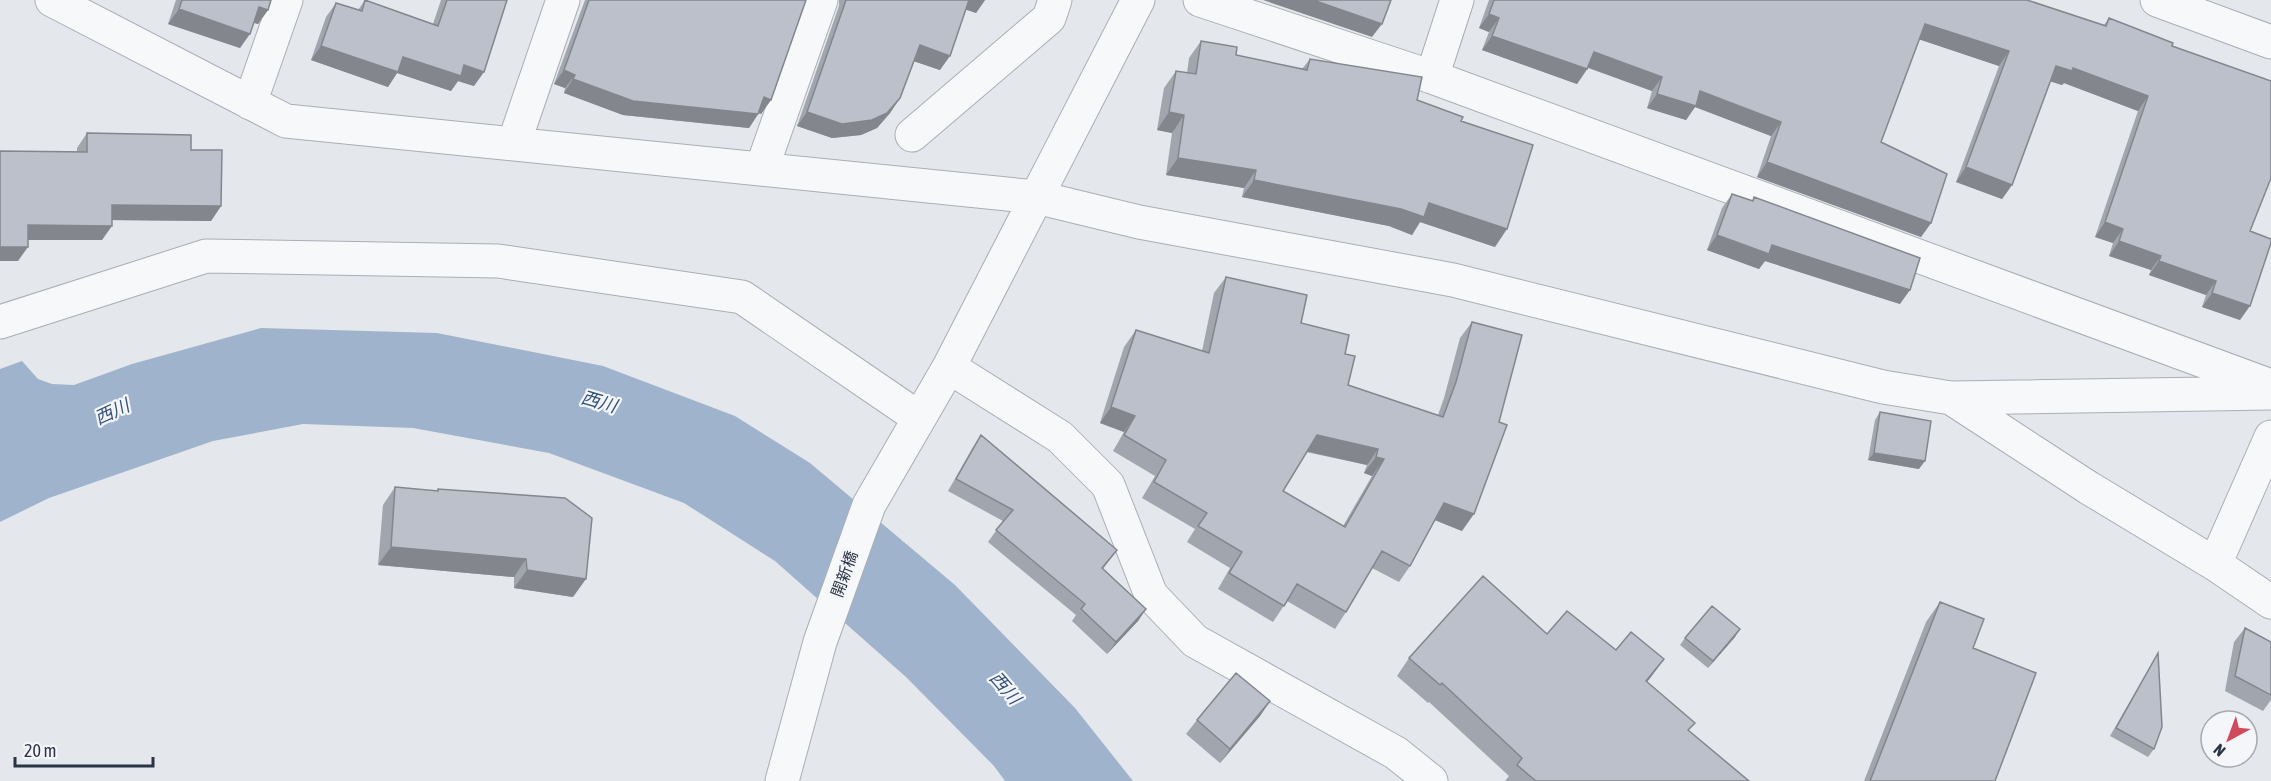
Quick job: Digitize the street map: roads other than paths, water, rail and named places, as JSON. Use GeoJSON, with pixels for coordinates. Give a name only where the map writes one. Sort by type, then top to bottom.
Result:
{"type":"FeatureCollection","features":[{"type":"Feature","properties":{"kind":"street"},"geometry":{"type":"LineString","coordinates":[[52,0],[286,121],[1036,197],[1139,222],[1452,280],[1883,387],[1951,398],[2271,393]]}},
{"type":"Feature","properties":{"kind":"street"},"geometry":{"type":"LineString","coordinates":[[250,103],[286,0]]}},
{"type":"Feature","properties":{"kind":"street"},"geometry":{"type":"LineString","coordinates":[[514,143],[563,0]]}},
{"type":"Feature","properties":{"kind":"street"},"geometry":{"type":"LineString","coordinates":[[762,168],[820,0]]}},
{"type":"Feature","properties":{"kind":"street"},"geometry":{"type":"LineString","coordinates":[[912,135],[1049,18],[1055,0]]}},
{"type":"Feature","properties":{"kind":"street","name":"開新橋"},"geometry":{"type":"LineString","coordinates":[[782,781],[820,642],[869,505],[949,368],[1138,0]]}},
{"type":"Feature","properties":{"kind":"street"},"geometry":{"type":"LineString","coordinates":[[1200,0],[1432,77],[2271,386]]}},
{"type":"Feature","properties":{"kind":"street"},"geometry":{"type":"LineString","coordinates":[[1432,77],[1457,0]]}},
{"type":"Feature","properties":{"kind":"street"},"geometry":{"type":"LineString","coordinates":[[2157,0],[2271,42]]}},
{"type":"Feature","properties":{"kind":"street"},"geometry":{"type":"LineString","coordinates":[[0,322],[206,256],[498,261],[742,297],[919,418]]}},
{"type":"Feature","properties":{"kind":"street"},"geometry":{"type":"LineString","coordinates":[[949,368],[1060,437],[1108,485],[1151,595],[1196,641],[1396,753],[1431,781]]}},
{"type":"Feature","properties":{"kind":"street"},"geometry":{"type":"LineString","coordinates":[[1951,398],[2089,488],[2215,564],[2271,602]]}},
{"type":"Feature","properties":{"kind":"street"},"geometry":{"type":"LineString","coordinates":[[2215,564],[2271,437]]}},
{"type":"Feature","properties":{"kind":"water","name":"西川"},"geometry":{"type":"Polygon","coordinates":[[[261,328],[437,333],[603,366],[735,416],[810,463],[955,585],[1075,708],[1133,781],[1005,781],[994,766],[906,677],[775,561],[684,503],[549,453],[413,428],[303,424],[213,441],[49,498],[0,522],[0,369],[22,361],[38,379],[52,384],[74,385],[132,364],[261,328]]]}}]}
